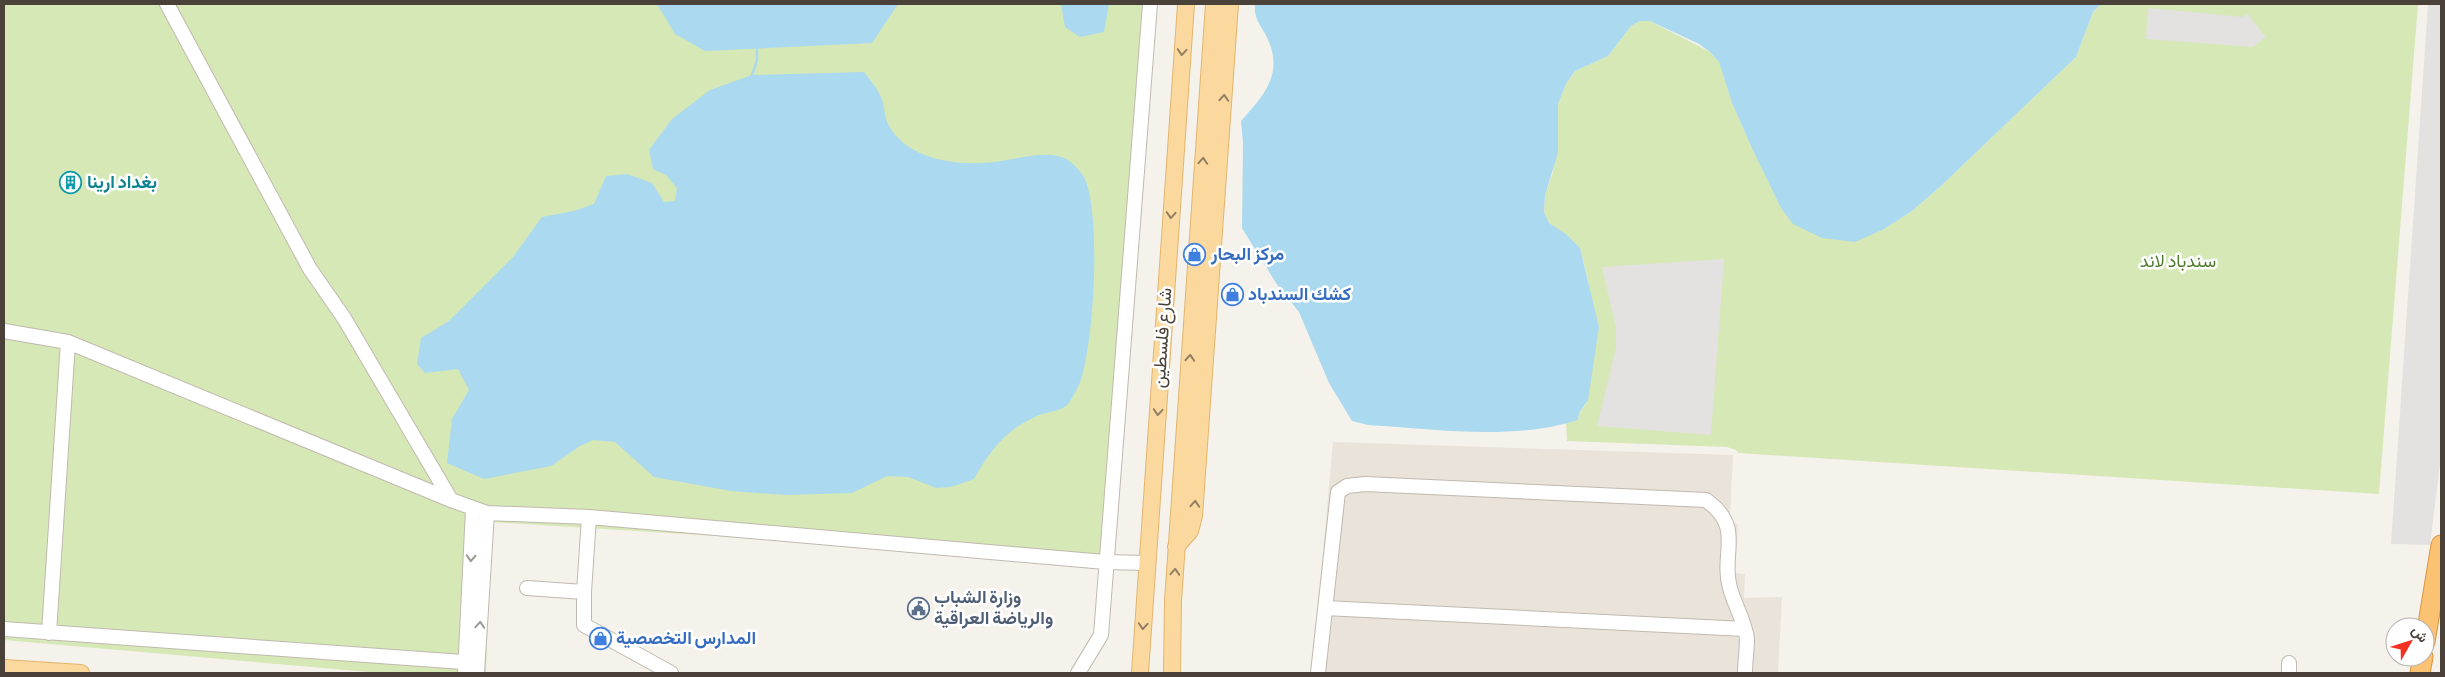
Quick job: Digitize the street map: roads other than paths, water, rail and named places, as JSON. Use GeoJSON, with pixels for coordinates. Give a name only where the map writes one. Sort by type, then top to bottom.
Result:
{"type":"FeatureCollection","features":[{"type":"Feature","properties":{"kind":"highway"},"geometry":{"type":"LineString","coordinates":[[2429,617],[2441,545]]}},
{"type":"Feature","properties":{"kind":"main road","name":"شارع فلسطين"},"geometry":{"type":"LineString","coordinates":[[1140,673],[1186,4]]}},
{"type":"Feature","properties":{"kind":"main road","name":"شارع فلسطين"},"geometry":{"type":"LineString","coordinates":[[1172,673],[1176,547],[1214,4]]}},
{"type":"Feature","properties":{"kind":"main road"},"geometry":{"type":"LineString","coordinates":[[1176,547],[1190,531],[1194,516],[1230,4]]}},
{"type":"Feature","properties":{"kind":"main road"},"geometry":{"type":"LineString","coordinates":[[1196,264],[1210,293]]}},
{"type":"Feature","properties":{"kind":"main road"},"geometry":{"type":"LineString","coordinates":[[1145,597],[1152,606],[1157,608],[1167,607],[1173,600]]}},
{"type":"Feature","properties":{"kind":"main road"},"geometry":{"type":"LineString","coordinates":[[1128,673],[1142,649]]}},
{"type":"Feature","properties":{"kind":"main road"},"geometry":{"type":"LineString","coordinates":[[1172,654],[1176,673]]}},
{"type":"Feature","properties":{"kind":"main road"},"geometry":{"type":"LineString","coordinates":[[4,668],[81,673]]}},
{"type":"Feature","properties":{"kind":"street"},"geometry":{"type":"LineString","coordinates":[[167,4],[310,269],[344,318],[450,500]]}},
{"type":"Feature","properties":{"kind":"street"},"geometry":{"type":"LineString","coordinates":[[1078,673],[1101,635],[1150,4]]}},
{"type":"Feature","properties":{"kind":"street"},"geometry":{"type":"LineString","coordinates":[[4,330],[68,342],[480,511],[589,517],[1106,562],[1148,563]]}},
{"type":"Feature","properties":{"kind":"street"},"geometry":{"type":"LineString","coordinates":[[49,633],[68,342]]}},
{"type":"Feature","properties":{"kind":"street"},"geometry":{"type":"LineString","coordinates":[[1318,673],[1338,492],[1347,486],[1365,484],[1706,500],[1719,511],[1728,529],[1731,541],[1729,587],[1747,638],[1745,673]]}},
{"type":"Feature","properties":{"kind":"street"},"geometry":{"type":"LineString","coordinates":[[4,629],[471,668],[480,511]]}},
{"type":"Feature","properties":{"kind":"street"},"geometry":{"type":"LineString","coordinates":[[589,517],[584,592],[584,625],[672,673]]}},
{"type":"Feature","properties":{"kind":"street"},"geometry":{"type":"LineString","coordinates":[[527,588],[584,592]]}},
{"type":"Feature","properties":{"kind":"street"},"geometry":{"type":"LineString","coordinates":[[1325,608],[1745,629]]}},
{"type":"Feature","properties":{"kind":"water"},"geometry":{"type":"Polygon","coordinates":[[[657,4],[898,4],[872,43],[705,51],[675,34],[657,4]]]}},
{"type":"Feature","properties":{"kind":"water"},"geometry":{"type":"Polygon","coordinates":[[[1061,4],[1109,4],[1104,32],[1080,37],[1065,27],[1061,4]]]}},
{"type":"Feature","properties":{"kind":"water"},"geometry":{"type":"Polygon","coordinates":[[[1255,4],[2101,4],[2093,12],[2076,57],[1942,185],[1912,211],[1884,229],[1855,242],[1822,238],[1793,224],[1781,208],[1751,146],[1732,103],[1719,62],[1710,52],[1699,44],[1650,21],[1640,21],[1631,26],[1608,56],[1575,71],[1566,84],[1558,104],[1558,153],[1545,195],[1544,212],[1549,223],[1567,235],[1580,248],[1599,327],[1588,400],[1579,413],[1578,420],[1527,430],[1474,432],[1368,425],[1352,421],[1329,383],[1299,312],[1276,283],[1242,228],[1243,143],[1241,121],[1263,94],[1272,76],[1273,65],[1273,54],[1256,15],[1255,4]]]}},
{"type":"Feature","properties":{"kind":"water"},"geometry":{"type":"Polygon","coordinates":[[[864,72],[881,97],[889,126],[898,138],[922,154],[936,159],[966,163],[995,162],[1040,155],[1059,156],[1068,160],[1082,174],[1089,190],[1092,215],[1094,279],[1092,313],[1084,370],[1078,387],[1066,406],[1037,416],[1017,427],[992,450],[974,479],[951,487],[936,488],[908,477],[887,476],[852,493],[786,495],[731,491],[654,477],[615,442],[593,440],[580,446],[551,466],[484,479],[447,463],[452,419],[469,390],[458,369],[425,373],[417,364],[421,338],[449,321],[513,257],[542,217],[574,211],[594,204],[606,176],[627,174],[652,183],[664,202],[675,201],[677,188],[666,175],[653,169],[649,150],[672,119],[710,90],[752,75],[864,72]]]}},
{"type":"Feature","properties":{"kind":"waterway"},"geometry":{"type":"LineString","coordinates":[[752,75],[757,61],[757,49]]}},
{"type":"Feature","properties":{"kind":"place","name":"بغداد ارينا"},"geometry":{"type":"Point","coordinates":[71,183]}},
{"type":"Feature","properties":{"kind":"place","name":"مركز البحار"},"geometry":{"type":"Point","coordinates":[1195,255]}},
{"type":"Feature","properties":{"kind":"place","name":"كشك السندباد"},"geometry":{"type":"Point","coordinates":[1232,295]}},
{"type":"Feature","properties":{"kind":"place","name":"وزارة الشباب والرياضة العراقية"},"geometry":{"type":"Point","coordinates":[918,608]}},
{"type":"Feature","properties":{"kind":"place","name":"المدارس التخصصية"},"geometry":{"type":"Point","coordinates":[600,639]}},
{"type":"Feature","properties":{"kind":"park label","name":"سندباد لاند"},"geometry":{"type":"Point","coordinates":[2178,262]}}]}
